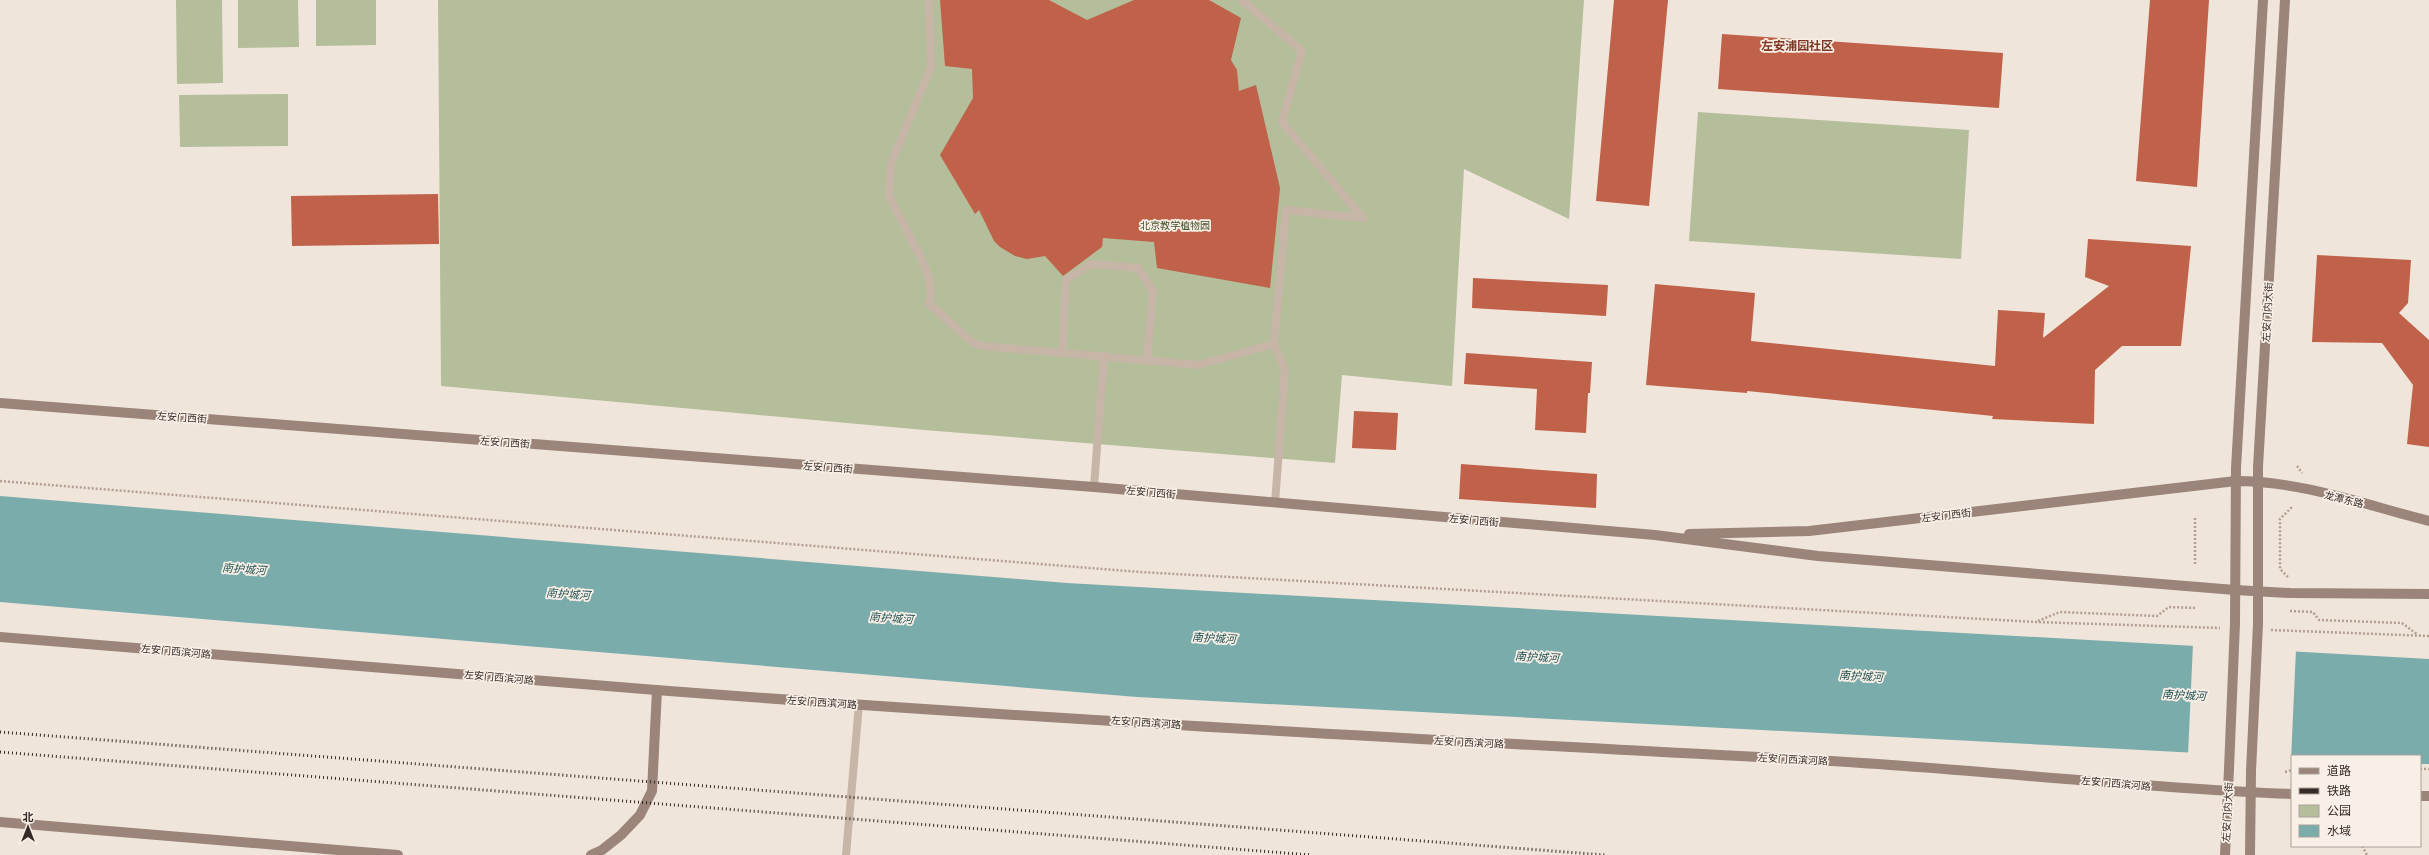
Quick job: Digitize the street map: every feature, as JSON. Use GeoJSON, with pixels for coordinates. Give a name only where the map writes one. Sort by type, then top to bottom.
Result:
{"type":"FeatureCollection","features":[{"type":"Feature","properties":{"kind":"street"},"geometry":{"type":"LineString","coordinates":[[2235,590],[2236,481],[2263,0]]}},
{"type":"Feature","properties":{"kind":"street","name":"左安门内大街"},"geometry":{"type":"LineString","coordinates":[[2250,792],[2258,624],[2259,481],[2285,0]]}},
{"type":"Feature","properties":{"kind":"street","name":"左安门西街"},"geometry":{"type":"LineString","coordinates":[[0,403],[1276,503],[1655,535],[1818,556],[2258,591]]}},
{"type":"Feature","properties":{"kind":"street","name":"左安门西街"},"geometry":{"type":"LineString","coordinates":[[1655,535],[1809,531],[2236,481],[2259,481]]}},
{"type":"Feature","properties":{"kind":"street","name":"龙潭东路"},"geometry":{"type":"LineString","coordinates":[[2259,481],[2298,487],[2429,521]]}},
{"type":"Feature","properties":{"kind":"street","name":"左安门内大街"},"geometry":{"type":"LineString","coordinates":[[2225,855],[2235,623],[2235,590]]}},
{"type":"Feature","properties":{"kind":"street"},"geometry":{"type":"LineString","coordinates":[[2258,591],[2290,593],[2429,594]]}},
{"type":"Feature","properties":{"kind":"street","name":"左安门西滨河路"},"geometry":{"type":"LineString","coordinates":[[0,637],[657,690],[859,704],[1380,737],[1862,763],[1982,771],[2160,787],[2291,794]]}},
{"type":"Feature","properties":{"kind":"street"},"geometry":{"type":"LineString","coordinates":[[591,855],[602,850],[621,835],[640,815],[652,791],[657,690]]}},
{"type":"Feature","properties":{"kind":"street"},"geometry":{"type":"LineString","coordinates":[[2250,792],[2250,855]]}},
{"type":"Feature","properties":{"kind":"street"},"geometry":{"type":"LineString","coordinates":[[0,822],[398,855]]}},
{"type":"Feature","properties":{"kind":"lane"},"geometry":{"type":"LineString","coordinates":[[929,0],[931,67],[891,164],[888,178],[889,196],[923,262],[929,278],[932,296],[929,304],[975,344],[1198,365],[1274,344]]}},
{"type":"Feature","properties":{"kind":"lane"},"geometry":{"type":"LineString","coordinates":[[1242,0],[1302,51],[1282,122],[1363,218],[1286,210],[1274,344],[1285,370],[1276,503]]}},
{"type":"Feature","properties":{"kind":"lane"},"geometry":{"type":"LineString","coordinates":[[1062,352],[1066,280],[1092,264],[1138,268],[1153,291],[1147,360]]}},
{"type":"Feature","properties":{"kind":"lane"},"geometry":{"type":"LineString","coordinates":[[1094,488],[1104,355]]}},
{"type":"Feature","properties":{"kind":"lane"},"geometry":{"type":"LineString","coordinates":[[846,855],[859,704]]}},
{"type":"Feature","properties":{"kind":"path"},"geometry":{"type":"LineString","coordinates":[[2297,466],[2302,473]]}},
{"type":"Feature","properties":{"kind":"path"},"geometry":{"type":"LineString","coordinates":[[0,481],[1140,572],[2036,622],[2221,628]]}},
{"type":"Feature","properties":{"kind":"path"},"geometry":{"type":"LineString","coordinates":[[2290,579],[2280,569],[2280,519],[2292,507]]}},
{"type":"Feature","properties":{"kind":"path"},"geometry":{"type":"LineString","coordinates":[[2195,518],[2195,566]]}},
{"type":"Feature","properties":{"kind":"path"},"geometry":{"type":"LineString","coordinates":[[2036,622],[2060,612],[2157,616],[2169,607],[2196,608]]}},
{"type":"Feature","properties":{"kind":"path"},"geometry":{"type":"LineString","coordinates":[[2290,611],[2313,612],[2319,620],[2402,623],[2419,636]]}},
{"type":"Feature","properties":{"kind":"path"},"geometry":{"type":"LineString","coordinates":[[2268,630],[2429,636]]}},
{"type":"Feature","properties":{"kind":"path"},"geometry":{"type":"LineString","coordinates":[[2285,772],[2291,770]]}},
{"type":"Feature","properties":{"kind":"green space"},"geometry":{"type":"Polygon","coordinates":[[[176,0],[222,0],[223,83],[177,84],[176,0]]]}},
{"type":"Feature","properties":{"kind":"green space"},"geometry":{"type":"Polygon","coordinates":[[[238,0],[298,0],[299,47],[238,48],[238,0]]]}},
{"type":"Feature","properties":{"kind":"green space"},"geometry":{"type":"Polygon","coordinates":[[[316,0],[376,0],[376,45],[316,46],[316,0]]]}},
{"type":"Feature","properties":{"kind":"green space","name":"北京教学植物园"},"geometry":{"type":"Polygon","coordinates":[[[438,0],[1584,0],[1569,219],[1464,169],[1452,386],[1342,375],[1335,463],[924,430],[441,386],[438,0]]]}},
{"type":"Feature","properties":{"kind":"green space"},"geometry":{"type":"Polygon","coordinates":[[[288,94],[288,146],[180,147],[179,95],[288,94]]]}},
{"type":"Feature","properties":{"kind":"green space"},"geometry":{"type":"Polygon","coordinates":[[[1698,112],[1969,130],[1961,259],[1689,241],[1698,112]]]}},
{"type":"Feature","properties":{"kind":"water","name":"南护城河"},"geometry":{"type":"Polygon","coordinates":[[[0,496],[1067,583],[2429,659],[2429,764],[2421,764],[2421,755],[2291,755],[2291,758],[1137,697],[0,602],[0,496]]]}},
{"type":"Feature","properties":{"kind":"pier"},"geometry":{"type":"Polygon","coordinates":[[[2193,644],[2296,649],[2291,760],[2188,755],[2193,644]]]}},
{"type":"Feature","properties":{"kind":"building"},"geometry":{"type":"Polygon","coordinates":[[[940,0],[1049,0],[1087,20],[1134,0],[1209,0],[1241,18],[1231,60],[1237,70],[1239,91],[1256,85],[1280,188],[1270,288],[1157,268],[1154,242],[1103,238],[1102,247],[1063,276],[1045,256],[1027,259],[1015,256],[1000,247],[994,241],[979,210],[975,214],[940,155],[973,98],[972,69],[945,66],[940,0]]]}},
{"type":"Feature","properties":{"kind":"building"},"geometry":{"type":"Polygon","coordinates":[[[1614,0],[1668,0],[1649,206],[1596,201],[1614,0]]]}},
{"type":"Feature","properties":{"kind":"building"},"geometry":{"type":"Polygon","coordinates":[[[2150,0],[2209,0],[2197,187],[2136,181],[2150,0]]]}},
{"type":"Feature","properties":{"kind":"building"},"geometry":{"type":"Polygon","coordinates":[[[1722,34],[2003,53],[1999,108],[1718,89],[1722,34]]]}},
{"type":"Feature","properties":{"kind":"building"},"geometry":{"type":"Polygon","coordinates":[[[438,194],[439,244],[292,246],[291,196],[438,194]]]}},
{"type":"Feature","properties":{"kind":"building"},"geometry":{"type":"Polygon","coordinates":[[[2088,239],[2191,246],[2181,346],[2122,346],[2095,370],[2094,424],[1992,419],[1993,416],[1747,391],[1747,393],[1646,385],[1655,284],[1755,293],[1751,341],[1995,366],[1998,310],[2045,313],[2043,338],[2109,286],[2085,277],[2088,239]]]}},
{"type":"Feature","properties":{"kind":"building"},"geometry":{"type":"Polygon","coordinates":[[[2317,255],[2411,260],[2408,303],[2399,313],[2429,340],[2429,447],[2407,444],[2413,385],[2382,343],[2312,342],[2317,255]]]}},
{"type":"Feature","properties":{"kind":"building"},"geometry":{"type":"Polygon","coordinates":[[[1473,278],[1608,285],[1606,316],[1472,308],[1473,278]]]}},
{"type":"Feature","properties":{"kind":"building"},"geometry":{"type":"Polygon","coordinates":[[[1466,353],[1592,362],[1590,393],[1588,393],[1586,433],[1535,430],[1537,389],[1464,384],[1466,353]]]}},
{"type":"Feature","properties":{"kind":"building"},"geometry":{"type":"Polygon","coordinates":[[[1354,411],[1398,413],[1396,450],[1352,448],[1354,411]]]}},
{"type":"Feature","properties":{"kind":"building"},"geometry":{"type":"Polygon","coordinates":[[[1461,464],[1597,474],[1596,508],[1459,499],[1461,464]]]}},
{"type":"Feature","properties":{"kind":"railway"},"geometry":{"type":"LineString","coordinates":[[0,732],[1605,855]]}},
{"type":"Feature","properties":{"kind":"railway"},"geometry":{"type":"LineString","coordinates":[[0,752],[1311,855]]}},
{"type":"Feature","properties":{"kind":"district","name":"左安浦园社区"},"geometry":{"type":"Point","coordinates":[1797,46]}}]}
